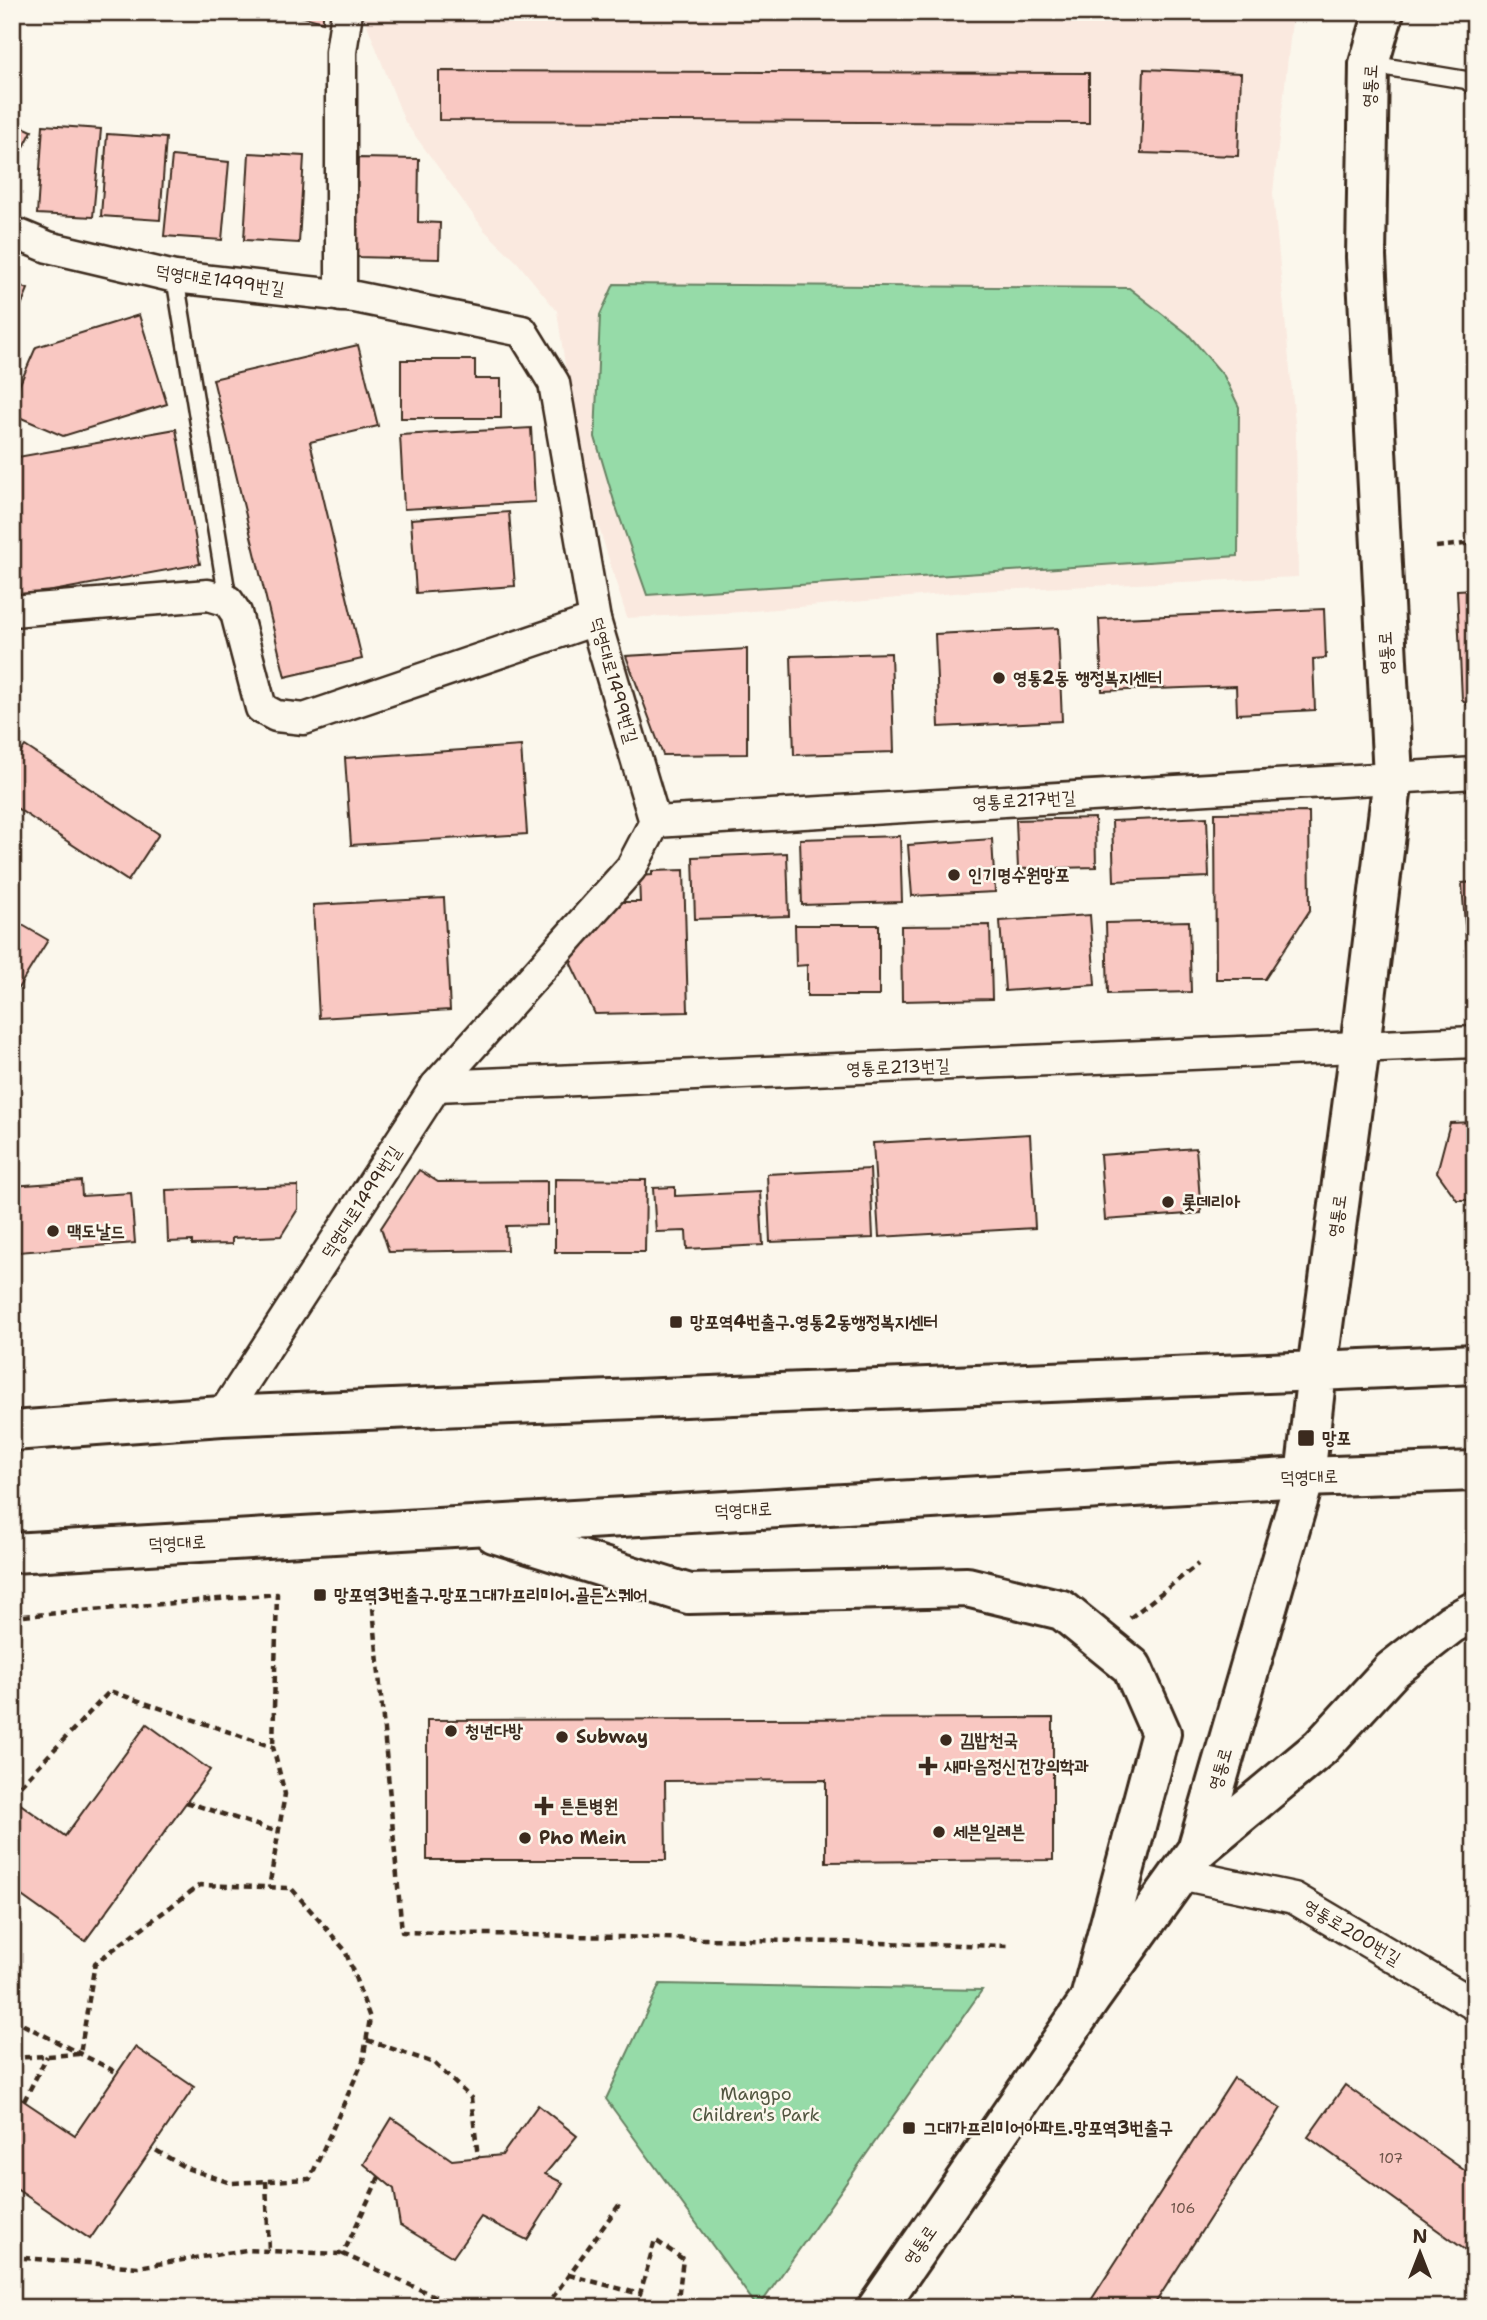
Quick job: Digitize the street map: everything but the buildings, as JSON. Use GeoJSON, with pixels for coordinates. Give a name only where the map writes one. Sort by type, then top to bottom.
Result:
{"type":"FeatureCollection","features":[{"type":"Feature","properties":{"kind":"street"},"geometry":{"type":"LineString","coordinates":[[341,296],[341,52],[347,12]]}},
{"type":"Feature","properties":{"kind":"street","name":"영통로"},"geometry":{"type":"LineString","coordinates":[[877,2308],[1091,1998],[1189,1862],[1305,1477],[1392,777],[1366,257],[1369,64],[1384,12]]}},
{"type":"Feature","properties":{"kind":"street","name":"덕영대로1499번길"},"geometry":{"type":"LineString","coordinates":[[12,232],[48,247],[175,277],[341,296],[522,331],[554,383],[595,620],[655,822],[631,868],[436,1086],[222,1416]]}},
{"type":"Feature","properties":{"kind":"street"},"geometry":{"type":"LineString","coordinates":[[12,611],[208,596],[228,601],[236,613],[261,708],[276,716],[304,719],[595,620]]}},
{"type":"Feature","properties":{"kind":"street","name":"영통로217번길"},"geometry":{"type":"LineString","coordinates":[[655,822],[1475,773]]}},
{"type":"Feature","properties":{"kind":"street","name":"영통로213번길"},"geometry":{"type":"LineString","coordinates":[[436,1086],[1475,1042]]}},
{"type":"Feature","properties":{"kind":"street"},"geometry":{"type":"LineString","coordinates":[[12,1431],[222,1416],[1475,1364]]}},
{"type":"Feature","properties":{"kind":"street","name":"덕영대로"},"geometry":{"type":"LineString","coordinates":[[12,1553],[1305,1477],[1475,1471]]}},
{"type":"Feature","properties":{"kind":"street"},"geometry":{"type":"LineString","coordinates":[[472,1526],[689,1594],[967,1587],[1062,1610],[1132,1667],[1161,1733],[1091,1998]]}},
{"type":"Feature","properties":{"kind":"street"},"geometry":{"type":"LineString","coordinates":[[1189,1862],[1321,1747],[1392,1670],[1451,1624],[1475,1611]]}},
{"type":"Feature","properties":{"kind":"street","name":"영통로200번길"},"geometry":{"type":"LineString","coordinates":[[1189,1862],[1294,1898],[1475,2005]]}},
{"type":"Feature","properties":{"kind":"lane"},"geometry":{"type":"LineString","coordinates":[[1369,64],[1466,80],[1475,87]]}},
{"type":"Feature","properties":{"kind":"lane"},"geometry":{"type":"LineString","coordinates":[[175,277],[228,601]]}},
{"type":"Feature","properties":{"kind":"path"},"geometry":{"type":"LineString","coordinates":[[1436,547],[1475,543]]}},
{"type":"Feature","properties":{"kind":"path"},"geometry":{"type":"LineString","coordinates":[[1126,1620],[1199,1564]]}},
{"type":"Feature","properties":{"kind":"path"},"geometry":{"type":"LineString","coordinates":[[12,1617],[277,1594],[273,1747],[285,1794],[268,1888]]}},
{"type":"Feature","properties":{"kind":"path"},"geometry":{"type":"LineString","coordinates":[[372,1596],[402,1931],[1007,1946]]}},
{"type":"Feature","properties":{"kind":"path"},"geometry":{"type":"LineString","coordinates":[[12,1794],[110,1691],[273,1747]]}},
{"type":"Feature","properties":{"kind":"path"},"geometry":{"type":"LineString","coordinates":[[186,1802],[278,1832]]}},
{"type":"Feature","properties":{"kind":"path"},"geometry":{"type":"LineString","coordinates":[[80,2054],[95,1963],[200,1885],[291,1888],[345,1950],[370,2018],[367,2040],[363,2061],[310,2179],[232,2182],[186,2168],[152,2148]]}},
{"type":"Feature","properties":{"kind":"path"},"geometry":{"type":"LineString","coordinates":[[12,2019],[118,2073]]}},
{"type":"Feature","properties":{"kind":"path"},"geometry":{"type":"LineString","coordinates":[[367,2040],[434,2063],[471,2098],[478,2157]]}},
{"type":"Feature","properties":{"kind":"path"},"geometry":{"type":"LineString","coordinates":[[12,2057],[80,2054]]}},
{"type":"Feature","properties":{"kind":"path"},"geometry":{"type":"LineString","coordinates":[[24,2101],[47,2055]]}},
{"type":"Feature","properties":{"kind":"path"},"geometry":{"type":"LineString","coordinates":[[343,2254],[379,2177]]}},
{"type":"Feature","properties":{"kind":"path"},"geometry":{"type":"LineString","coordinates":[[267,2181],[268,2251]]}},
{"type":"Feature","properties":{"kind":"path"},"geometry":{"type":"LineString","coordinates":[[545,2308],[620,2205]]}},
{"type":"Feature","properties":{"kind":"path"},"geometry":{"type":"LineString","coordinates":[[569,2275],[640,2294],[654,2240],[684,2259],[677,2308]]}},
{"type":"Feature","properties":{"kind":"path"},"geometry":{"type":"LineString","coordinates":[[12,2257],[138,2267],[246,2250],[343,2254],[460,2308]]}},
{"type":"Feature","properties":{"kind":"shaded area"},"geometry":{"type":"Polygon","coordinates":[[[362,12],[1293,12],[1273,193],[1296,433],[1298,577],[976,591],[742,612],[627,618],[580,466],[557,311],[517,262],[485,231],[405,122],[362,12]]]}},
{"type":"Feature","properties":{"kind":"green space"},"geometry":{"type":"Polygon","coordinates":[[[614,284],[1129,288],[1188,334],[1224,376],[1239,407],[1238,556],[647,595],[595,437],[600,315],[614,284]]]}},
{"type":"Feature","properties":{"kind":"green space","name":"Mangpo Children's Park"},"geometry":{"type":"Polygon","coordinates":[[[660,1984],[982,1990],[758,2308],[606,2099],[660,1984]]]}},
{"type":"Feature","properties":{"kind":"place","name":"영통2동 행정복지센터"},"geometry":{"type":"Point","coordinates":[999,678]}},
{"type":"Feature","properties":{"kind":"place","name":"인기명수원망포"},"geometry":{"type":"Point","coordinates":[954,875]}},
{"type":"Feature","properties":{"kind":"place","name":"롯데리아"},"geometry":{"type":"Point","coordinates":[1168,1202]}},
{"type":"Feature","properties":{"kind":"place","name":"맥도날드"},"geometry":{"type":"Point","coordinates":[53,1231]}},
{"type":"Feature","properties":{"kind":"place","name":"망포역4번출구.영통2동행정복지센터"},"geometry":{"type":"Point","coordinates":[676,1322]}},
{"type":"Feature","properties":{"kind":"place","name":"망포"},"geometry":{"type":"Point","coordinates":[1306,1438]}},
{"type":"Feature","properties":{"kind":"place","name":"망포역3번출구.망포그대가프리미어.골든스퀘어"},"geometry":{"type":"Point","coordinates":[320,1595]}},
{"type":"Feature","properties":{"kind":"place","name":"청년다방"},"geometry":{"type":"Point","coordinates":[451,1731]}},
{"type":"Feature","properties":{"kind":"place","name":"Subway"},"geometry":{"type":"Point","coordinates":[562,1737]}},
{"type":"Feature","properties":{"kind":"place","name":"김밥천국"},"geometry":{"type":"Point","coordinates":[946,1740]}},
{"type":"Feature","properties":{"kind":"place","name":"새마음정신건강의학과"},"geometry":{"type":"Point","coordinates":[928,1766]}},
{"type":"Feature","properties":{"kind":"place","name":"튼튼병원"},"geometry":{"type":"Point","coordinates":[544,1806]}},
{"type":"Feature","properties":{"kind":"place","name":"세븐일레븐"},"geometry":{"type":"Point","coordinates":[939,1832]}},
{"type":"Feature","properties":{"kind":"place","name":"Pho Mein"},"geometry":{"type":"Point","coordinates":[525,1838]}},
{"type":"Feature","properties":{"kind":"place","name":"그대가프리미어아파트.망포역3번출구"},"geometry":{"type":"Point","coordinates":[909,2128]}}]}
